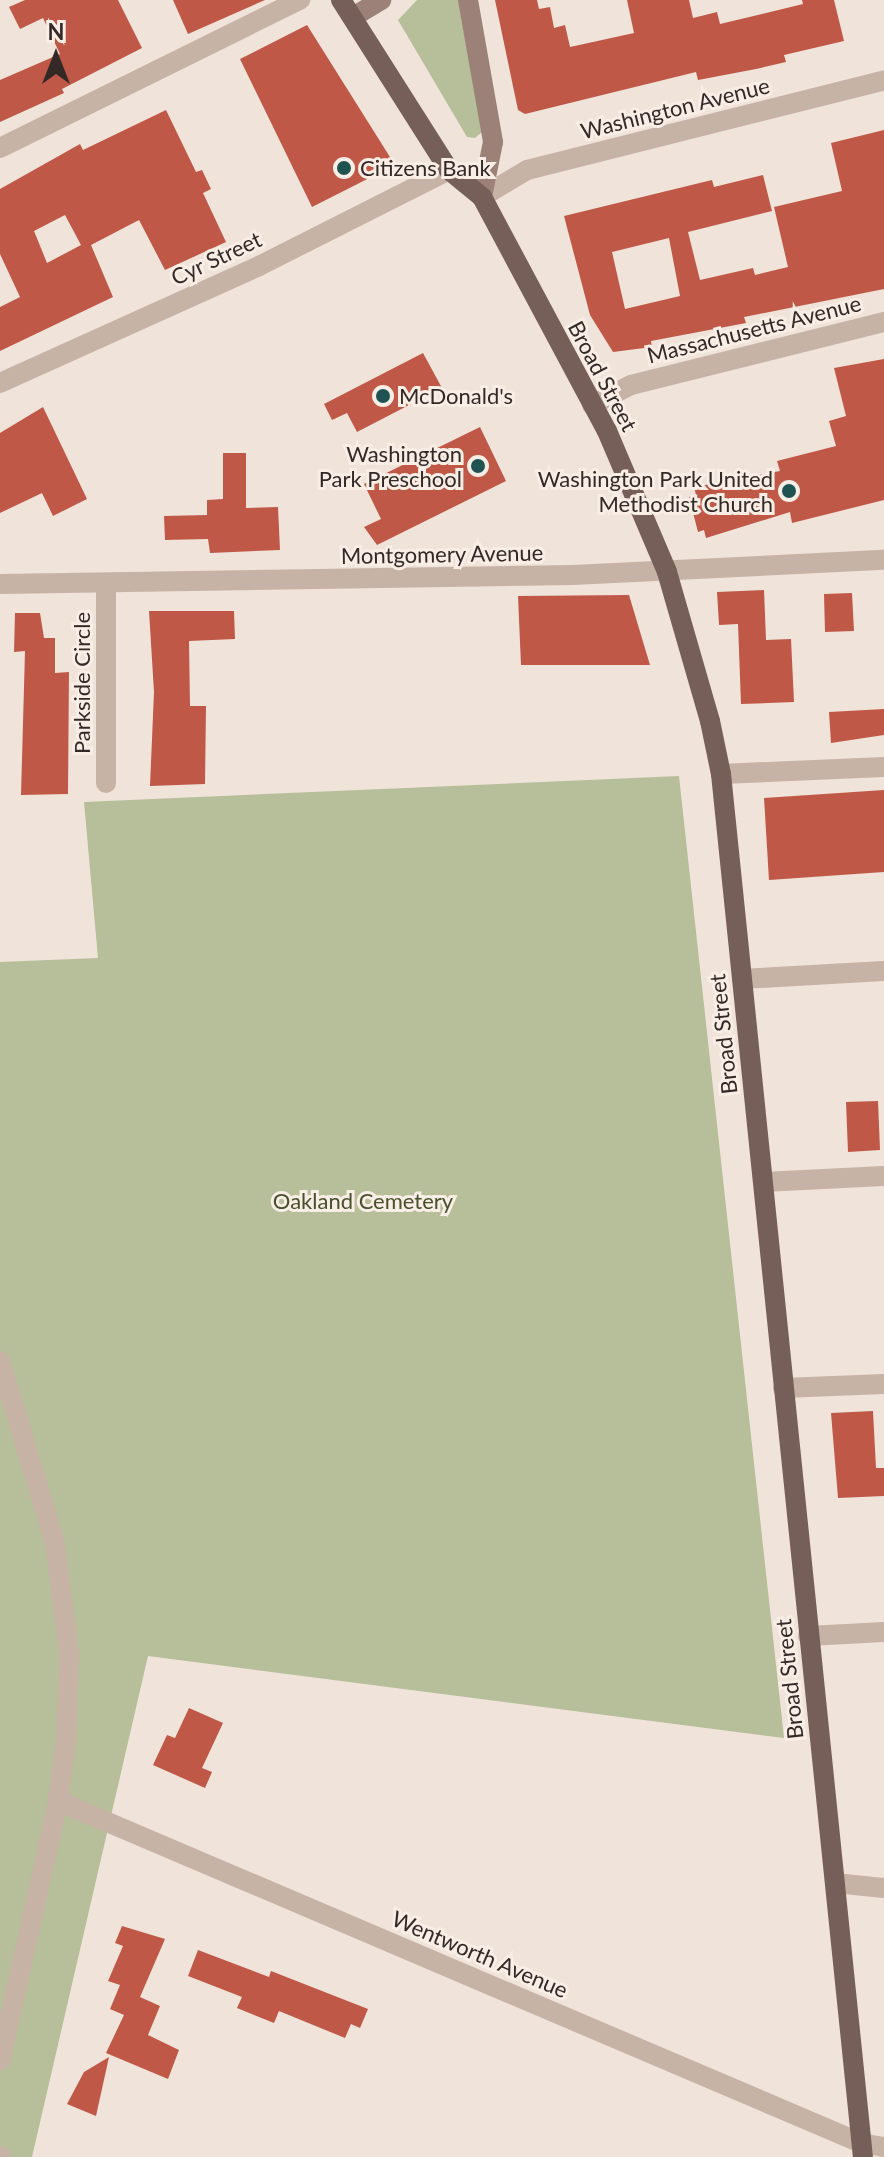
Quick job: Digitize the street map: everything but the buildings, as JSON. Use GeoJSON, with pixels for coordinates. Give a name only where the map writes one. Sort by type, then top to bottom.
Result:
{"type":"FeatureCollection","features":[{"type":"Feature","properties":{"kind":"main road","name":"Broad Street"},"geometry":{"type":"LineString","coordinates":[[341,0],[449,170],[482,197],[592,405],[667,572],[721,774],[862,2150]]}},
{"type":"Feature","properties":{"kind":"main road"},"geometry":{"type":"LineString","coordinates":[[353,17],[381,0]]}},
{"type":"Feature","properties":{"kind":"main road"},"geometry":{"type":"LineString","coordinates":[[468,0],[493,142],[482,197]]}},
{"type":"Feature","properties":{"kind":"street"},"geometry":{"type":"LineString","coordinates":[[0,148],[300,0]]}},
{"type":"Feature","properties":{"kind":"street","name":"Washington Avenue"},"geometry":{"type":"LineString","coordinates":[[482,197],[527,170],[884,80]]}},
{"type":"Feature","properties":{"kind":"street","name":"Cyr Street"},"geometry":{"type":"LineString","coordinates":[[0,383],[259,266],[449,170]]}},
{"type":"Feature","properties":{"kind":"street","name":"Massachusetts Avenue"},"geometry":{"type":"LineString","coordinates":[[592,405],[631,385],[884,322]]}},
{"type":"Feature","properties":{"kind":"street"},"geometry":{"type":"LineString","coordinates":[[818,564],[884,547]]}},
{"type":"Feature","properties":{"kind":"street","name":"Montgomery Avenue"},"geometry":{"type":"LineString","coordinates":[[0,584],[667,572],[884,560]]}},
{"type":"Feature","properties":{"kind":"street","name":"Parkside Circle"},"geometry":{"type":"LineString","coordinates":[[106,583],[106,783]]}},
{"type":"Feature","properties":{"kind":"street"},"geometry":{"type":"LineString","coordinates":[[721,774],[884,767]]}},
{"type":"Feature","properties":{"kind":"street"},"geometry":{"type":"LineString","coordinates":[[742,979],[884,971]]}},
{"type":"Feature","properties":{"kind":"street"},"geometry":{"type":"LineString","coordinates":[[763,1182],[884,1176]]}},
{"type":"Feature","properties":{"kind":"street"},"geometry":{"type":"LineString","coordinates":[[0,1361],[49,1518],[65,1597],[68,1711],[58,1801],[0,2061]]}},
{"type":"Feature","properties":{"kind":"street"},"geometry":{"type":"LineString","coordinates":[[783,1388],[884,1384]]}},
{"type":"Feature","properties":{"kind":"street"},"geometry":{"type":"LineString","coordinates":[[808,1636],[884,1632]]}},
{"type":"Feature","properties":{"kind":"street","name":"Wentworth Avenue"},"geometry":{"type":"LineString","coordinates":[[58,1801],[862,2150],[884,2147]]}},
{"type":"Feature","properties":{"kind":"street"},"geometry":{"type":"LineString","coordinates":[[835,1883],[884,1888]]}},
{"type":"Feature","properties":{"kind":"green space"},"geometry":{"type":"Polygon","coordinates":[[[417,0],[458,0],[482,132],[475,138],[467,137],[398,20],[417,0]]]}},
{"type":"Feature","properties":{"kind":"green space","name":"Oakland Cemetery"},"geometry":{"type":"Polygon","coordinates":[[[679,776],[784,1738],[148,1656],[32,2157],[0,2157],[0,962],[98,958],[84,802],[679,776]]]}},
{"type":"Feature","properties":{"kind":"place","name":"Citizens Bank"},"geometry":{"type":"Point","coordinates":[344,168]}},
{"type":"Feature","properties":{"kind":"place","name":"McDonald's"},"geometry":{"type":"Point","coordinates":[383,396]}},
{"type":"Feature","properties":{"kind":"place","name":"Washington Park Preschool"},"geometry":{"type":"Point","coordinates":[478,466]}},
{"type":"Feature","properties":{"kind":"place","name":"Washington Park United Methodist Church"},"geometry":{"type":"Point","coordinates":[789,491]}}]}
